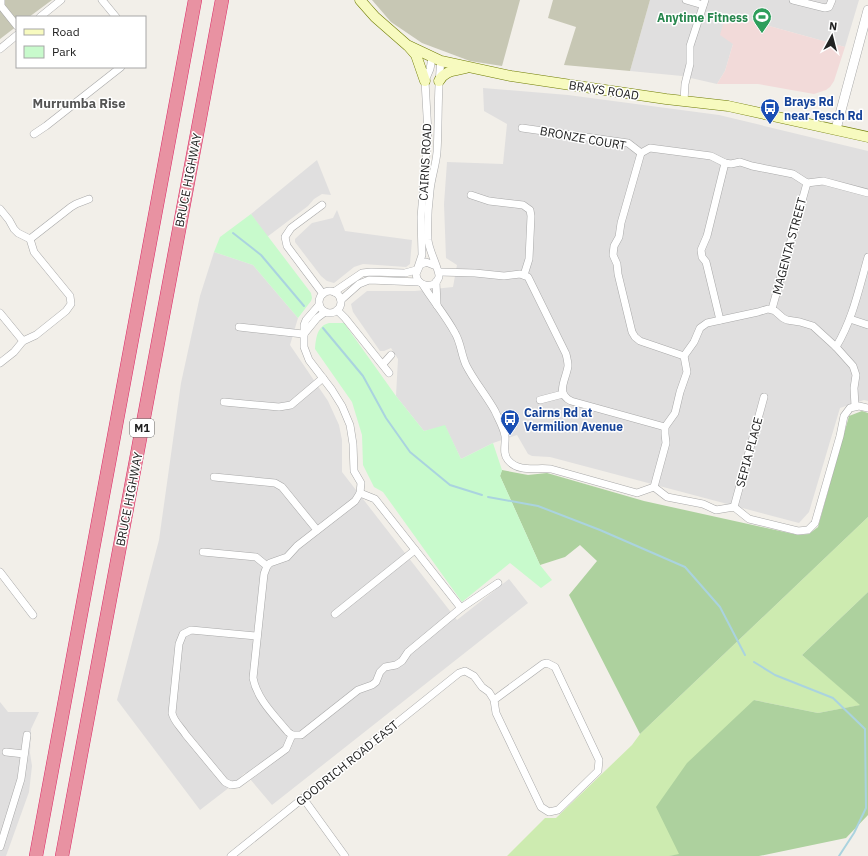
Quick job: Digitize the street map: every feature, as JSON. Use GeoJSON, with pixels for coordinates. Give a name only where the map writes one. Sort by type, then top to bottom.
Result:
{"type":"FeatureCollection","features":[{"type":"Feature","properties":{"kind":"highway","name":"M1"},"geometry":{"type":"LineString","coordinates":[[36,856],[195,0]]}},
{"type":"Feature","properties":{"kind":"highway","name":"BRUCE HIGHWAY"},"geometry":{"type":"LineString","coordinates":[[62,856],[222,0]]}},
{"type":"Feature","properties":{"kind":"main road","name":"BRAYS ROAD"},"geometry":{"type":"LineString","coordinates":[[360,0],[375,17],[407,44],[436,60],[468,68],[591,88],[728,106],[868,136]]}},
{"type":"Feature","properties":{"kind":"main road"},"geometry":{"type":"LineString","coordinates":[[407,44],[416,55],[425,81]]}},
{"type":"Feature","properties":{"kind":"main road"},"geometry":{"type":"LineString","coordinates":[[439,81],[442,75],[447,72],[468,68]]}},
{"type":"Feature","properties":{"kind":"street"},"geometry":{"type":"LineString","coordinates":[[1,0],[1,6],[16,25]]}},
{"type":"Feature","properties":{"kind":"street"},"geometry":{"type":"LineString","coordinates":[[41,16],[61,0]]}},
{"type":"Feature","properties":{"kind":"street"},"geometry":{"type":"LineString","coordinates":[[102,0],[115,16]]}},
{"type":"Feature","properties":{"kind":"street"},"geometry":{"type":"LineString","coordinates":[[684,101],[690,64],[690,46],[704,3],[686,0]]}},
{"type":"Feature","properties":{"kind":"street"},"geometry":{"type":"LineString","coordinates":[[793,0],[825,8],[829,7],[832,0]]}},
{"type":"Feature","properties":{"kind":"street"},"geometry":{"type":"LineString","coordinates":[[836,129],[868,10]]}},
{"type":"Feature","properties":{"kind":"street"},"geometry":{"type":"LineString","coordinates":[[0,49],[16,36]]}},
{"type":"Feature","properties":{"kind":"street","name":"CAIRNS ROAD"},"geometry":{"type":"LineString","coordinates":[[417,269],[422,255],[421,217],[428,133],[425,81],[436,60]]}},
{"type":"Feature","properties":{"kind":"street","name":"CAIRNS ROAD"},"geometry":{"type":"LineString","coordinates":[[436,60],[439,81],[437,153],[430,191],[428,240],[429,250],[437,269]]}},
{"type":"Feature","properties":{"kind":"street"},"geometry":{"type":"LineString","coordinates":[[34,134],[120,68]]}},
{"type":"Feature","properties":{"kind":"street","name":"BRONZE COURT"},"geometry":{"type":"LineString","coordinates":[[522,128],[628,143],[641,153]]}},
{"type":"Feature","properties":{"kind":"street"},"geometry":{"type":"LineString","coordinates":[[684,356],[640,341],[635,337],[632,332],[623,296],[617,264],[612,255],[614,246],[619,237],[621,223],[641,153],[650,148],[659,148],[711,156],[725,163],[731,164],[740,162],[752,166],[793,174],[807,183],[823,181],[868,193]]}},
{"type":"Feature","properties":{"kind":"street"},"geometry":{"type":"LineString","coordinates":[[720,320],[706,262],[702,257],[700,250],[707,236],[725,163]]}},
{"type":"Feature","properties":{"kind":"street","name":"MAGENTA STREET"},"geometry":{"type":"LineString","coordinates":[[772,309],[807,183]]}},
{"type":"Feature","properties":{"kind":"street"},"geometry":{"type":"LineString","coordinates":[[471,195],[490,201],[523,205],[530,210],[529,259],[524,275]]}},
{"type":"Feature","properties":{"kind":"street"},"geometry":{"type":"LineString","coordinates":[[30,239],[71,207],[89,199]]}},
{"type":"Feature","properties":{"kind":"street"},"geometry":{"type":"LineString","coordinates":[[322,205],[291,228],[285,237],[287,246],[323,294]]}},
{"type":"Feature","properties":{"kind":"street"},"geometry":{"type":"LineString","coordinates":[[0,209],[14,229],[18,233],[30,239],[34,252],[70,296],[71,304],[66,311],[36,335],[22,341],[14,352],[0,363]]}},
{"type":"Feature","properties":{"kind":"street"},"geometry":{"type":"LineString","coordinates":[[836,347],[850,320],[868,257]]}},
{"type":"Feature","properties":{"kind":"street"},"geometry":{"type":"LineString","coordinates":[[334,292],[362,273],[405,273],[417,269],[426,262],[437,269],[504,276],[524,275],[528,277],[531,282],[566,354],[568,367],[562,388],[563,394],[566,398],[665,427]]}},
{"type":"Feature","properties":{"kind":"street"},"geometry":{"type":"LineString","coordinates":[[417,269],[416,277],[455,332],[466,365],[495,411],[505,436],[504,450],[508,460],[516,467],[551,470],[637,493],[654,487]]}},
{"type":"Feature","properties":{"kind":"street"},"geometry":{"type":"LineString","coordinates":[[437,269],[439,275],[436,282],[437,306]]}},
{"type":"Feature","properties":{"kind":"street"},"geometry":{"type":"LineString","coordinates":[[341,300],[360,284],[369,280],[421,283],[430,285],[436,282]]}},
{"type":"Feature","properties":{"kind":"street"},"geometry":{"type":"LineString","coordinates":[[328,291],[339,295],[341,306],[332,313],[326,312],[320,305],[320,299],[323,294],[328,291]]}},
{"type":"Feature","properties":{"kind":"street"},"geometry":{"type":"LineString","coordinates":[[320,305],[306,320],[304,325],[304,347],[309,360],[342,406],[350,425],[353,444],[354,471],[361,483],[360,493],[355,501],[297,546],[287,557],[270,563],[267,566],[264,574],[253,678],[259,697],[288,732],[292,735],[302,734],[358,690],[376,682],[380,672],[386,667],[396,665],[408,652],[460,608],[498,583]]}},
{"type":"Feature","properties":{"kind":"street"},"geometry":{"type":"LineString","coordinates":[[654,487],[666,443],[664,434],[665,427],[675,413],[687,372],[684,356],[694,342],[700,328],[703,325],[772,309],[787,320],[813,326],[836,347],[853,366],[856,375],[854,388],[855,406]]}},
{"type":"Feature","properties":{"kind":"street"},"geometry":{"type":"LineString","coordinates":[[337,310],[390,373]]}},
{"type":"Feature","properties":{"kind":"street"},"geometry":{"type":"LineString","coordinates":[[0,312],[22,341]]}},
{"type":"Feature","properties":{"kind":"street"},"geometry":{"type":"LineString","coordinates":[[303,334],[316,318],[326,312]]}},
{"type":"Feature","properties":{"kind":"street"},"geometry":{"type":"LineString","coordinates":[[850,320],[868,325]]}},
{"type":"Feature","properties":{"kind":"street"},"geometry":{"type":"LineString","coordinates":[[239,327],[303,334]]}},
{"type":"Feature","properties":{"kind":"street"},"geometry":{"type":"LineString","coordinates":[[383,364],[391,355]]}},
{"type":"Feature","properties":{"kind":"street"},"geometry":{"type":"LineString","coordinates":[[224,402],[279,407],[291,405],[323,378]]}},
{"type":"Feature","properties":{"kind":"street"},"geometry":{"type":"LineString","coordinates":[[540,400],[563,394]]}},
{"type":"Feature","properties":{"kind":"street","name":"SEPIA PLACE"},"geometry":{"type":"LineString","coordinates":[[734,507],[764,398]]}},
{"type":"Feature","properties":{"kind":"street"},"geometry":{"type":"LineString","coordinates":[[654,487],[667,497],[703,504],[716,510],[734,507],[749,519],[798,531],[808,530],[815,523],[840,436],[844,416],[850,408],[855,406],[868,408]]}},
{"type":"Feature","properties":{"kind":"street"},"geometry":{"type":"LineString","coordinates":[[214,477],[275,483],[282,487],[317,530]]}},
{"type":"Feature","properties":{"kind":"street"},"geometry":{"type":"LineString","coordinates":[[360,493],[375,499],[460,608]]}},
{"type":"Feature","properties":{"kind":"street"},"geometry":{"type":"LineString","coordinates":[[335,614],[414,550]]}},
{"type":"Feature","properties":{"kind":"street"},"geometry":{"type":"LineString","coordinates":[[203,552],[256,557],[267,566]]}},
{"type":"Feature","properties":{"kind":"street"},"geometry":{"type":"LineString","coordinates":[[0,572],[33,615]]}},
{"type":"Feature","properties":{"kind":"street"},"geometry":{"type":"LineString","coordinates":[[257,636],[191,630],[183,634],[179,644],[172,713],[174,721],[181,727],[224,782],[231,785],[238,784],[286,749],[292,735]]}},
{"type":"Feature","properties":{"kind":"street"},"geometry":{"type":"LineString","coordinates":[[547,663],[555,667],[599,760],[598,771],[558,810],[548,812],[541,807],[496,713],[494,700],[543,664],[547,663]]}},
{"type":"Feature","properties":{"kind":"street","name":"GOODRICH ROAD EAST"},"geometry":{"type":"LineString","coordinates":[[230,856],[459,673],[465,671],[474,676],[482,687],[489,692],[494,700]]}},
{"type":"Feature","properties":{"kind":"street"},"geometry":{"type":"LineString","coordinates":[[0,847],[20,786],[27,735]]}},
{"type":"Feature","properties":{"kind":"street"},"geometry":{"type":"LineString","coordinates":[[6,752],[24,754]]}},
{"type":"Feature","properties":{"kind":"street"},"geometry":{"type":"LineString","coordinates":[[303,798],[345,856]]}},
{"type":"Feature","properties":{"kind":"shaded area"},"geometry":{"type":"Polygon","coordinates":[[[0,0],[52,0],[30,16],[16,16],[16,27],[0,39],[0,0]]]}},
{"type":"Feature","properties":{"kind":"shaded area"},"geometry":{"type":"Polygon","coordinates":[[[372,0],[520,0],[502,66],[470,61],[422,43],[391,22],[372,0]]]}},
{"type":"Feature","properties":{"kind":"shaded area"},"geometry":{"type":"Polygon","coordinates":[[[553,0],[650,0],[630,71],[564,65],[576,27],[548,18],[553,0]]]}},
{"type":"Feature","properties":{"kind":"shaded area"},"geometry":{"type":"Polygon","coordinates":[[[650,0],[859,0],[845,47],[726,14],[733,44],[725,71],[717,84],[682,76],[630,71],[650,0]]]}},
{"type":"Feature","properties":{"kind":"shaded area"},"geometry":{"type":"Polygon","coordinates":[[[726,14],[845,47],[834,81],[826,90],[814,94],[758,84],[717,84],[725,71],[733,44],[720,35],[726,14]]]}},
{"type":"Feature","properties":{"kind":"shaded area"},"geometry":{"type":"Polygon","coordinates":[[[483,88],[568,95],[719,115],[868,151],[868,401],[864,400],[840,408],[809,512],[799,523],[550,457],[532,456],[528,454],[517,435],[493,443],[461,459],[445,426],[424,431],[396,396],[398,359],[391,348],[380,351],[353,312],[351,304],[367,291],[415,291],[453,287],[457,265],[446,258],[444,204],[447,162],[503,164],[507,124],[484,111],[483,88]]]}},
{"type":"Feature","properties":{"kind":"shaded area"},"geometry":{"type":"Polygon","coordinates":[[[317,160],[331,195],[322,194],[314,199],[308,206],[267,237],[251,214],[317,160]]]}},
{"type":"Feature","properties":{"kind":"shaded area"},"geometry":{"type":"Polygon","coordinates":[[[337,210],[345,231],[412,240],[410,264],[406,267],[363,264],[354,267],[334,283],[327,281],[321,276],[295,242],[295,239],[312,223],[333,218],[337,210]]]}},
{"type":"Feature","properties":{"kind":"shaded area"},"geometry":{"type":"Polygon","coordinates":[[[214,252],[253,265],[298,318],[290,345],[328,401],[339,425],[342,440],[342,472],[457,620],[509,579],[528,603],[272,805],[245,773],[200,810],[117,700],[159,540],[181,383],[200,296],[214,252]]]}},
{"type":"Feature","properties":{"kind":"shaded area"},"geometry":{"type":"Polygon","coordinates":[[[0,702],[8,712],[39,712],[31,729],[30,753],[32,766],[29,792],[6,856],[0,856],[0,702]]]}},
{"type":"Feature","properties":{"kind":"green space"},"geometry":{"type":"Polygon","coordinates":[[[251,214],[311,293],[311,301],[298,318],[253,265],[214,252],[220,237],[251,214]]]}},
{"type":"Feature","properties":{"kind":"green space"},"geometry":{"type":"Polygon","coordinates":[[[329,323],[344,323],[396,396],[424,431],[445,425],[461,459],[493,443],[502,470],[500,476],[540,565],[552,580],[541,588],[510,563],[462,602],[383,492],[374,487],[363,465],[362,435],[352,402],[315,349],[318,333],[322,327],[329,323]]]}},
{"type":"Feature","properties":{"kind":"green space"},"geometry":{"type":"Polygon","coordinates":[[[862,411],[868,413],[868,517],[640,734],[569,595],[597,561],[580,545],[565,557],[540,565],[500,476],[502,470],[528,475],[547,473],[644,501],[798,535],[809,534],[818,527],[849,416],[862,411]]]}},
{"type":"Feature","properties":{"kind":"green space"},"geometry":{"type":"Polygon","coordinates":[[[868,517],[868,592],[802,655],[861,705],[818,713],[754,700],[679,855],[507,856],[545,818],[556,818],[632,745],[640,734],[868,517]]]}},
{"type":"Feature","properties":{"kind":"green space"},"geometry":{"type":"Polygon","coordinates":[[[868,592],[868,815],[846,838],[759,856],[669,856],[679,854],[656,807],[687,763],[754,700],[818,713],[860,705],[802,655],[868,592]]]}},
{"type":"Feature","properties":{"kind":"waterway"},"geometry":{"type":"LineString","coordinates":[[233,233],[261,255],[304,306]]}},
{"type":"Feature","properties":{"kind":"waterway"},"geometry":{"type":"LineString","coordinates":[[323,328],[363,376],[386,418],[410,452],[450,485],[482,495]]}},
{"type":"Feature","properties":{"kind":"waterway"},"geometry":{"type":"LineString","coordinates":[[488,497],[538,506],[600,530],[685,567],[720,607],[745,655]]}},
{"type":"Feature","properties":{"kind":"waterway"},"geometry":{"type":"LineString","coordinates":[[754,662],[775,675],[833,698],[865,729],[866,808],[854,833],[839,856]]}},
{"type":"Feature","properties":{"kind":"place","name":"Anytime Fitness"},"geometry":{"type":"Point","coordinates":[762,34]}},
{"type":"Feature","properties":{"kind":"place","name":"Brays Rd near Tesch Rd"},"geometry":{"type":"Point","coordinates":[770,125]}},
{"type":"Feature","properties":{"kind":"place","name":"Cairns Rd at Vermilion Avenue"},"geometry":{"type":"Point","coordinates":[510,436]}},
{"type":"Feature","properties":{"kind":"district","name":"Murrumba Rise"},"geometry":{"type":"Point","coordinates":[79,103]}}]}
